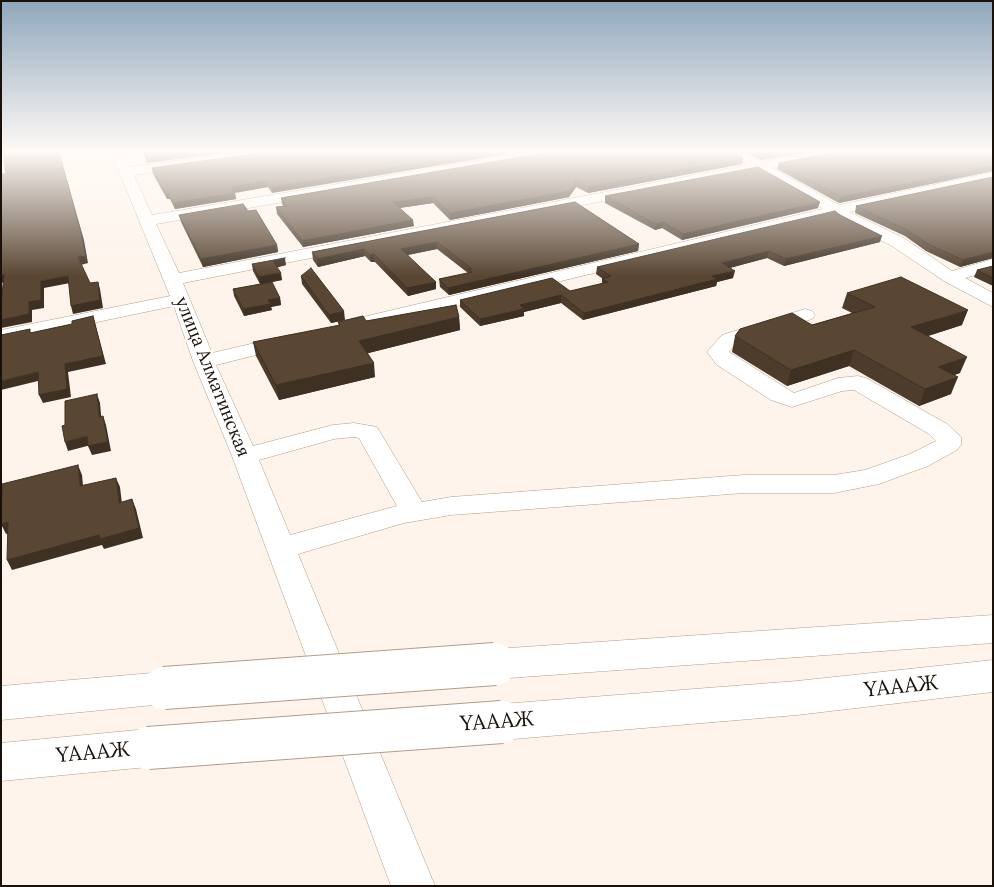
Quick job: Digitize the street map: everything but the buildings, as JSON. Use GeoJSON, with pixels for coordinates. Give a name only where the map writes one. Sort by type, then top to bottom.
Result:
{"type":"FeatureCollection","features":[{"type":"Feature","properties":{"kind":"highway"},"geometry":{"type":"LineString","coordinates":[[1,703],[164,688],[993,629]]}},
{"type":"Feature","properties":{"kind":"highway","name":"ҮАААЖ"},"geometry":{"type":"LineString","coordinates":[[1,762],[148,748],[797,698],[993,676]]}},
{"type":"Feature","properties":{"kind":"street","name":"улица Алматинская"},"geometry":{"type":"LineString","coordinates":[[135,193],[177,289],[204,361],[245,456],[413,886]]}},
{"type":"Feature","properties":{"kind":"street"},"geometry":{"type":"LineString","coordinates":[[147,221],[308,193]]}},
{"type":"Feature","properties":{"kind":"street"},"geometry":{"type":"LineString","coordinates":[[1,336],[177,289],[626,193]]}},
{"type":"Feature","properties":{"kind":"street"},"geometry":{"type":"LineString","coordinates":[[808,193],[837,210],[845,217],[898,242],[993,301]]}},
{"type":"Feature","properties":{"kind":"street"},"geometry":{"type":"LineString","coordinates":[[338,329],[913,193]]}},
{"type":"Feature","properties":{"kind":"street"},"geometry":{"type":"LineString","coordinates":[[950,276],[993,264]]}},
{"type":"Feature","properties":{"kind":"street"},"geometry":{"type":"LineString","coordinates":[[281,548],[414,512],[451,506],[744,484],[834,484],[870,478],[919,460],[948,445],[950,437],[858,383],[838,384],[812,395],[792,400],[779,395],[726,360],[718,352],[729,339],[805,315]]}},
{"type":"Feature","properties":{"kind":"street"},"geometry":{"type":"LineString","coordinates":[[204,361],[309,336]]}},
{"type":"Feature","properties":{"kind":"street"},"geometry":{"type":"LineString","coordinates":[[245,456],[333,432],[354,430],[368,432],[414,512]]}}]}
